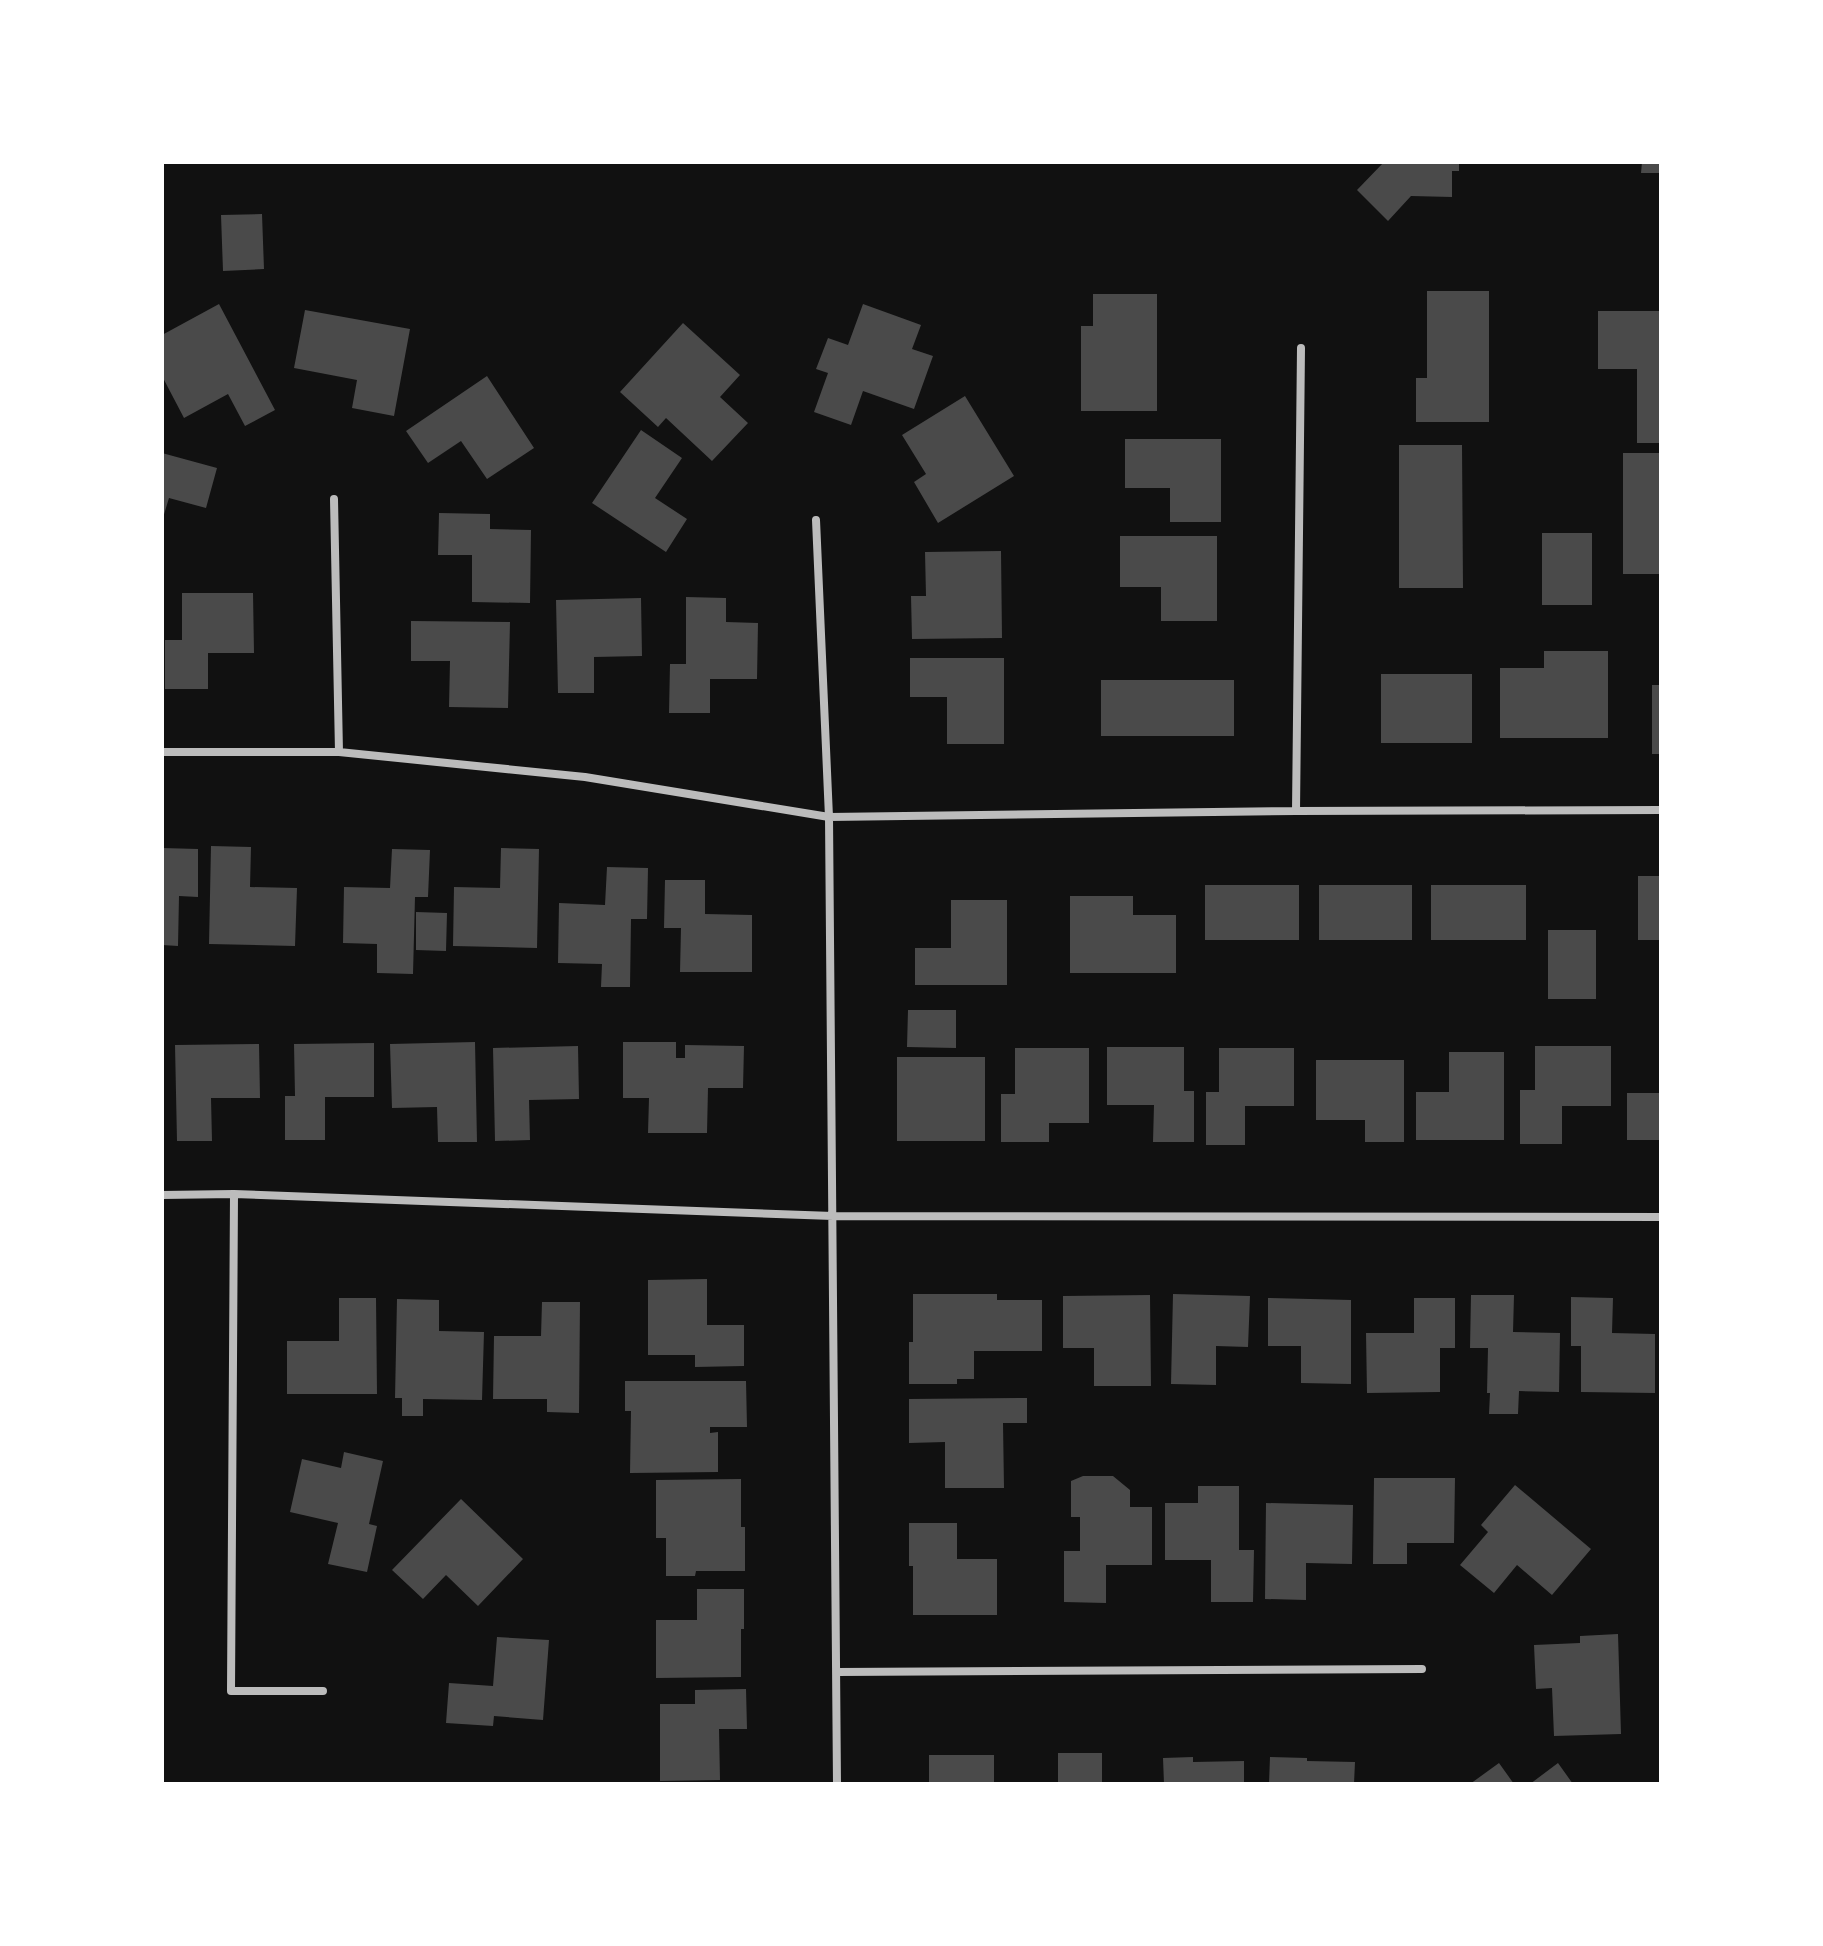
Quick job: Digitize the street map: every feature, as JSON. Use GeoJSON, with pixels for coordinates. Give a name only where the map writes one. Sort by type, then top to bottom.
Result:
{"type":"FeatureCollection","features":[{"type":"Feature","properties":{"kind":"street"},"geometry":{"type":"LineString","coordinates":[[1296,811],[1301,348]]}},
{"type":"Feature","properties":{"kind":"street"},"geometry":{"type":"LineString","coordinates":[[334,499],[339,752]]}},
{"type":"Feature","properties":{"kind":"street"},"geometry":{"type":"LineString","coordinates":[[816,520],[829,817],[837,1784]]}},
{"type":"Feature","properties":{"kind":"street"},"geometry":{"type":"LineString","coordinates":[[162,752],[339,752],[585,777],[829,817],[1661,810]]}},
{"type":"Feature","properties":{"kind":"street"},"geometry":{"type":"LineString","coordinates":[[234,1194],[231,1691],[323,1691]]}},
{"type":"Feature","properties":{"kind":"street"},"geometry":{"type":"LineString","coordinates":[[162,1195],[234,1194],[833,1216],[1661,1217]]}},
{"type":"Feature","properties":{"kind":"street"},"geometry":{"type":"LineString","coordinates":[[837,1672],[1422,1669]]}},
{"type":"Feature","properties":{"kind":"building"},"geometry":{"type":"Polygon","coordinates":[[[1384,162],[1459,162],[1459,171],[1452,171],[1452,197],[1411,196],[1388,221],[1357,190],[1384,162]]]}},
{"type":"Feature","properties":{"kind":"building"},"geometry":{"type":"Polygon","coordinates":[[[1642,162],[1661,162],[1661,173],[1641,173],[1642,162]]]}},
{"type":"Feature","properties":{"kind":"building"},"geometry":{"type":"Polygon","coordinates":[[[262,214],[264,269],[223,271],[221,215],[262,214]]]}},
{"type":"Feature","properties":{"kind":"building"},"geometry":{"type":"Polygon","coordinates":[[[1427,291],[1489,291],[1489,422],[1416,422],[1416,378],[1427,378],[1427,291]]]}},
{"type":"Feature","properties":{"kind":"building"},"geometry":{"type":"Polygon","coordinates":[[[1093,294],[1157,294],[1157,411],[1081,411],[1081,326],[1093,326],[1093,294]]]}},
{"type":"Feature","properties":{"kind":"building"},"geometry":{"type":"Polygon","coordinates":[[[219,304],[275,410],[245,426],[228,394],[184,418],[162,376],[162,335],[219,304]]]}},
{"type":"Feature","properties":{"kind":"building"},"geometry":{"type":"Polygon","coordinates":[[[863,304],[921,325],[912,349],[933,356],[914,409],[863,391],[851,425],[814,412],[828,373],[816,369],[828,338],[848,345],[863,304]]]}},
{"type":"Feature","properties":{"kind":"building"},"geometry":{"type":"Polygon","coordinates":[[[305,310],[410,329],[394,416],[352,408],[357,380],[294,368],[305,310]]]}},
{"type":"Feature","properties":{"kind":"building"},"geometry":{"type":"Polygon","coordinates":[[[1598,311],[1661,311],[1661,443],[1637,443],[1637,369],[1598,369],[1598,311]]]}},
{"type":"Feature","properties":{"kind":"building"},"geometry":{"type":"Polygon","coordinates":[[[683,323],[740,375],[720,397],[748,423],[712,461],[666,418],[658,427],[620,392],[683,323]]]}},
{"type":"Feature","properties":{"kind":"building"},"geometry":{"type":"Polygon","coordinates":[[[487,376],[534,448],[487,479],[461,441],[428,463],[406,431],[487,376]]]}},
{"type":"Feature","properties":{"kind":"building"},"geometry":{"type":"Polygon","coordinates":[[[965,396],[1014,476],[938,523],[914,482],[926,474],[902,435],[965,396]]]}},
{"type":"Feature","properties":{"kind":"building"},"geometry":{"type":"Polygon","coordinates":[[[641,430],[682,458],[655,498],[687,519],[666,552],[592,503],[641,430]]]}},
{"type":"Feature","properties":{"kind":"building"},"geometry":{"type":"Polygon","coordinates":[[[1125,439],[1221,439],[1221,522],[1170,522],[1170,488],[1125,488],[1125,439]]]}},
{"type":"Feature","properties":{"kind":"building"},"geometry":{"type":"Polygon","coordinates":[[[1399,445],[1462,445],[1463,588],[1399,588],[1399,445]]]}},
{"type":"Feature","properties":{"kind":"building"},"geometry":{"type":"Polygon","coordinates":[[[162,453],[217,468],[206,508],[169,498],[162,521],[162,453]]]}},
{"type":"Feature","properties":{"kind":"building"},"geometry":{"type":"Polygon","coordinates":[[[1623,453],[1661,453],[1661,574],[1623,574],[1623,453]]]}},
{"type":"Feature","properties":{"kind":"building"},"geometry":{"type":"Polygon","coordinates":[[[439,513],[490,514],[490,529],[531,530],[530,603],[472,602],[472,555],[438,555],[439,513]]]}},
{"type":"Feature","properties":{"kind":"building"},"geometry":{"type":"Polygon","coordinates":[[[1542,533],[1592,533],[1592,605],[1542,605],[1542,533]]]}},
{"type":"Feature","properties":{"kind":"building"},"geometry":{"type":"Polygon","coordinates":[[[1120,536],[1217,536],[1217,621],[1161,621],[1161,587],[1120,587],[1120,536]]]}},
{"type":"Feature","properties":{"kind":"building"},"geometry":{"type":"Polygon","coordinates":[[[1001,551],[1002,638],[912,639],[911,596],[926,596],[925,552],[1001,551]]]}},
{"type":"Feature","properties":{"kind":"building"},"geometry":{"type":"Polygon","coordinates":[[[182,593],[253,593],[254,653],[208,653],[208,689],[165,689],[165,640],[182,640],[182,593]]]}},
{"type":"Feature","properties":{"kind":"building"},"geometry":{"type":"Polygon","coordinates":[[[686,597],[726,598],[726,622],[758,623],[757,679],[710,679],[710,713],[669,713],[670,664],[686,664],[686,597]]]}},
{"type":"Feature","properties":{"kind":"building"},"geometry":{"type":"Polygon","coordinates":[[[641,598],[642,656],[594,657],[594,693],[558,693],[556,600],[641,598]]]}},
{"type":"Feature","properties":{"kind":"building"},"geometry":{"type":"Polygon","coordinates":[[[411,621],[510,622],[508,708],[449,707],[450,661],[411,661],[411,621]]]}},
{"type":"Feature","properties":{"kind":"building"},"geometry":{"type":"Polygon","coordinates":[[[1544,651],[1608,651],[1608,738],[1500,738],[1500,668],[1544,668],[1544,651]]]}},
{"type":"Feature","properties":{"kind":"building"},"geometry":{"type":"Polygon","coordinates":[[[910,658],[1004,658],[1004,744],[947,744],[947,697],[910,697],[910,658]]]}},
{"type":"Feature","properties":{"kind":"building"},"geometry":{"type":"Polygon","coordinates":[[[1381,674],[1472,674],[1472,743],[1381,743],[1381,674]]]}},
{"type":"Feature","properties":{"kind":"building"},"geometry":{"type":"Polygon","coordinates":[[[1101,680],[1234,680],[1234,736],[1101,736],[1101,680]]]}},
{"type":"Feature","properties":{"kind":"building"},"geometry":{"type":"Polygon","coordinates":[[[1652,685],[1661,685],[1661,754],[1652,754],[1652,685]]]}},
{"type":"Feature","properties":{"kind":"building"},"geometry":{"type":"Polygon","coordinates":[[[211,846],[251,847],[250,887],[297,888],[295,946],[209,944],[211,846]]]}},
{"type":"Feature","properties":{"kind":"building"},"geometry":{"type":"Polygon","coordinates":[[[162,848],[198,849],[198,897],[179,896],[178,946],[162,945],[162,848]]]}},
{"type":"Feature","properties":{"kind":"building"},"geometry":{"type":"Polygon","coordinates":[[[501,848],[539,849],[537,948],[453,946],[454,887],[500,888],[501,848]]]}},
{"type":"Feature","properties":{"kind":"building"},"geometry":{"type":"Polygon","coordinates":[[[392,849],[430,850],[428,897],[415,897],[413,974],[377,973],[377,944],[343,943],[344,887],[390,888],[392,849]]]}},
{"type":"Feature","properties":{"kind":"building"},"geometry":{"type":"Polygon","coordinates":[[[607,867],[648,868],[647,919],[631,919],[630,987],[601,987],[602,964],[558,963],[559,903],[605,905],[607,867]]]}},
{"type":"Feature","properties":{"kind":"building"},"geometry":{"type":"Polygon","coordinates":[[[1638,876],[1661,876],[1661,940],[1638,940],[1638,876]]]}},
{"type":"Feature","properties":{"kind":"building"},"geometry":{"type":"Polygon","coordinates":[[[665,880],[705,880],[705,914],[752,915],[752,972],[680,972],[681,928],[664,928],[665,880]]]}},
{"type":"Feature","properties":{"kind":"building"},"geometry":{"type":"Polygon","coordinates":[[[1205,885],[1299,885],[1299,940],[1205,940],[1205,885]]]}},
{"type":"Feature","properties":{"kind":"building"},"geometry":{"type":"Polygon","coordinates":[[[1319,885],[1412,885],[1412,940],[1319,940],[1319,885]]]}},
{"type":"Feature","properties":{"kind":"building"},"geometry":{"type":"Polygon","coordinates":[[[1431,885],[1526,885],[1526,940],[1431,940],[1431,885]]]}},
{"type":"Feature","properties":{"kind":"building"},"geometry":{"type":"Polygon","coordinates":[[[1070,896],[1133,896],[1133,915],[1176,915],[1176,973],[1070,973],[1070,896]]]}},
{"type":"Feature","properties":{"kind":"building"},"geometry":{"type":"Polygon","coordinates":[[[951,900],[1007,900],[1007,985],[915,985],[915,948],[951,948],[951,900]]]}},
{"type":"Feature","properties":{"kind":"building"},"geometry":{"type":"Polygon","coordinates":[[[416,912],[447,913],[446,951],[416,950],[416,912]]]}},
{"type":"Feature","properties":{"kind":"building"},"geometry":{"type":"Polygon","coordinates":[[[1548,930],[1596,930],[1596,999],[1548,999],[1548,930]]]}},
{"type":"Feature","properties":{"kind":"building"},"geometry":{"type":"Polygon","coordinates":[[[908,1010],[956,1010],[956,1048],[907,1047],[908,1010]]]}},
{"type":"Feature","properties":{"kind":"building"},"geometry":{"type":"Polygon","coordinates":[[[475,1042],[477,1142],[438,1142],[437,1107],[392,1108],[390,1044],[475,1042]]]}},
{"type":"Feature","properties":{"kind":"building"},"geometry":{"type":"Polygon","coordinates":[[[623,1042],[676,1042],[676,1058],[685,1058],[685,1045],[744,1046],[743,1088],[708,1088],[707,1133],[648,1133],[649,1098],[623,1098],[623,1042]]]}},
{"type":"Feature","properties":{"kind":"building"},"geometry":{"type":"Polygon","coordinates":[[[374,1043],[374,1097],[325,1097],[325,1140],[285,1140],[285,1096],[295,1096],[294,1044],[374,1043]]]}},
{"type":"Feature","properties":{"kind":"building"},"geometry":{"type":"Polygon","coordinates":[[[259,1044],[260,1098],[211,1098],[212,1141],[177,1141],[175,1045],[259,1044]]]}},
{"type":"Feature","properties":{"kind":"building"},"geometry":{"type":"Polygon","coordinates":[[[578,1046],[579,1099],[529,1100],[530,1140],[495,1141],[493,1048],[578,1046]]]}},
{"type":"Feature","properties":{"kind":"building"},"geometry":{"type":"Polygon","coordinates":[[[1535,1046],[1611,1046],[1611,1106],[1562,1106],[1562,1144],[1520,1144],[1520,1090],[1535,1090],[1535,1046]]]}},
{"type":"Feature","properties":{"kind":"building"},"geometry":{"type":"Polygon","coordinates":[[[1107,1047],[1184,1047],[1184,1091],[1194,1091],[1194,1142],[1153,1142],[1154,1105],[1107,1105],[1107,1047]]]}},
{"type":"Feature","properties":{"kind":"building"},"geometry":{"type":"Polygon","coordinates":[[[1015,1048],[1089,1048],[1089,1123],[1049,1123],[1049,1142],[1001,1142],[1001,1094],[1015,1094],[1015,1048]]]}},
{"type":"Feature","properties":{"kind":"building"},"geometry":{"type":"Polygon","coordinates":[[[1219,1048],[1294,1048],[1294,1106],[1245,1106],[1245,1145],[1206,1145],[1206,1092],[1219,1092],[1219,1048]]]}},
{"type":"Feature","properties":{"kind":"building"},"geometry":{"type":"Polygon","coordinates":[[[1449,1052],[1504,1052],[1504,1140],[1416,1140],[1416,1092],[1449,1092],[1449,1052]]]}},
{"type":"Feature","properties":{"kind":"building"},"geometry":{"type":"Polygon","coordinates":[[[897,1057],[985,1057],[985,1141],[897,1141],[897,1057]]]}},
{"type":"Feature","properties":{"kind":"building"},"geometry":{"type":"Polygon","coordinates":[[[1316,1060],[1404,1060],[1404,1142],[1365,1142],[1365,1120],[1316,1120],[1316,1060]]]}},
{"type":"Feature","properties":{"kind":"building"},"geometry":{"type":"Polygon","coordinates":[[[1627,1093],[1661,1093],[1661,1140],[1627,1140],[1627,1093]]]}},
{"type":"Feature","properties":{"kind":"building"},"geometry":{"type":"Polygon","coordinates":[[[707,1279],[707,1325],[744,1325],[744,1366],[695,1367],[695,1355],[648,1355],[648,1280],[707,1279]]]}},
{"type":"Feature","properties":{"kind":"building"},"geometry":{"type":"Polygon","coordinates":[[[913,1294],[997,1294],[997,1300],[1042,1300],[1042,1351],[974,1351],[974,1379],[957,1379],[957,1384],[909,1384],[913,1294]]]}},
{"type":"Feature","properties":{"kind":"building"},"geometry":{"type":"Polygon","coordinates":[[[1173,1294],[1250,1296],[1248,1347],[1216,1346],[1216,1385],[1171,1384],[1173,1294]]]}},
{"type":"Feature","properties":{"kind":"building"},"geometry":{"type":"Polygon","coordinates":[[[1150,1295],[1151,1386],[1094,1386],[1094,1348],[1063,1348],[1063,1296],[1150,1295]]]}},
{"type":"Feature","properties":{"kind":"building"},"geometry":{"type":"Polygon","coordinates":[[[1471,1295],[1514,1295],[1513,1332],[1560,1333],[1559,1392],[1519,1391],[1518,1414],[1489,1414],[1488,1348],[1470,1348],[1471,1295]]]}},
{"type":"Feature","properties":{"kind":"building"},"geometry":{"type":"Polygon","coordinates":[[[1571,1297],[1613,1298],[1612,1333],[1655,1334],[1655,1393],[1581,1392],[1581,1346],[1571,1346],[1571,1297]]]}},
{"type":"Feature","properties":{"kind":"building"},"geometry":{"type":"Polygon","coordinates":[[[339,1298],[376,1298],[377,1394],[287,1394],[287,1341],[339,1341],[339,1298]]]}},
{"type":"Feature","properties":{"kind":"building"},"geometry":{"type":"Polygon","coordinates":[[[1268,1298],[1351,1300],[1351,1384],[1301,1383],[1301,1346],[1268,1346],[1268,1298]]]}},
{"type":"Feature","properties":{"kind":"building"},"geometry":{"type":"Polygon","coordinates":[[[1414,1298],[1455,1298],[1455,1348],[1440,1348],[1440,1392],[1367,1393],[1366,1333],[1414,1333],[1414,1298]]]}},
{"type":"Feature","properties":{"kind":"building"},"geometry":{"type":"Polygon","coordinates":[[[397,1299],[439,1300],[439,1331],[484,1332],[482,1400],[423,1399],[423,1416],[402,1416],[402,1398],[395,1398],[397,1299]]]}},
{"type":"Feature","properties":{"kind":"building"},"geometry":{"type":"Polygon","coordinates":[[[542,1302],[580,1302],[579,1413],[547,1412],[547,1399],[493,1399],[494,1336],[541,1336],[542,1302]]]}},
{"type":"Feature","properties":{"kind":"building"},"geometry":{"type":"Polygon","coordinates":[[[625,1381],[746,1381],[747,1427],[710,1427],[710,1433],[718,1432],[718,1472],[630,1473],[631,1411],[625,1411],[625,1381]]]}},
{"type":"Feature","properties":{"kind":"building"},"geometry":{"type":"Polygon","coordinates":[[[1027,1398],[1027,1423],[1003,1423],[1004,1488],[945,1488],[945,1442],[909,1443],[909,1399],[1027,1398]]]}},
{"type":"Feature","properties":{"kind":"building"},"geometry":{"type":"Polygon","coordinates":[[[344,1452],[383,1461],[369,1524],[377,1526],[367,1572],[328,1564],[338,1523],[290,1512],[302,1459],[341,1468],[344,1452]]]}},
{"type":"Feature","properties":{"kind":"building"},"geometry":{"type":"Polygon","coordinates":[[[1083,1476],[1113,1476],[1130,1490],[1130,1507],[1152,1507],[1152,1565],[1106,1565],[1106,1603],[1064,1602],[1064,1551],[1080,1551],[1080,1517],[1071,1517],[1071,1481],[1083,1476]]]}},
{"type":"Feature","properties":{"kind":"building"},"geometry":{"type":"Polygon","coordinates":[[[1374,1478],[1455,1478],[1454,1543],[1407,1543],[1407,1564],[1373,1564],[1374,1478]]]}},
{"type":"Feature","properties":{"kind":"building"},"geometry":{"type":"Polygon","coordinates":[[[741,1479],[745,1571],[696,1571],[695,1576],[666,1576],[666,1538],[656,1538],[656,1480],[741,1479]]]}},
{"type":"Feature","properties":{"kind":"building"},"geometry":{"type":"Polygon","coordinates":[[[1515,1485],[1591,1549],[1552,1595],[1517,1565],[1494,1593],[1460,1565],[1488,1532],[1481,1525],[1515,1485]]]}},
{"type":"Feature","properties":{"kind":"building"},"geometry":{"type":"Polygon","coordinates":[[[1198,1486],[1239,1486],[1239,1550],[1254,1550],[1253,1602],[1211,1602],[1211,1560],[1165,1560],[1165,1503],[1198,1503],[1198,1486]]]}},
{"type":"Feature","properties":{"kind":"building"},"geometry":{"type":"Polygon","coordinates":[[[461,1499],[523,1559],[478,1606],[446,1575],[423,1599],[392,1570],[461,1499]]]}},
{"type":"Feature","properties":{"kind":"building"},"geometry":{"type":"Polygon","coordinates":[[[1266,1503],[1353,1505],[1352,1564],[1306,1563],[1306,1600],[1265,1599],[1266,1503]]]}},
{"type":"Feature","properties":{"kind":"building"},"geometry":{"type":"Polygon","coordinates":[[[909,1523],[957,1523],[957,1559],[997,1559],[997,1615],[913,1615],[909,1523]]]}},
{"type":"Feature","properties":{"kind":"building"},"geometry":{"type":"Polygon","coordinates":[[[697,1589],[744,1589],[741,1677],[656,1678],[656,1620],[697,1620],[697,1589]]]}},
{"type":"Feature","properties":{"kind":"building"},"geometry":{"type":"Polygon","coordinates":[[[1618,1634],[1621,1734],[1554,1736],[1552,1688],[1536,1689],[1534,1645],[1580,1643],[1580,1636],[1618,1634]]]}},
{"type":"Feature","properties":{"kind":"building"},"geometry":{"type":"Polygon","coordinates":[[[497,1637],[549,1640],[543,1720],[494,1716],[493,1726],[446,1723],[449,1683],[493,1686],[497,1637]]]}},
{"type":"Feature","properties":{"kind":"building"},"geometry":{"type":"Polygon","coordinates":[[[746,1689],[747,1729],[719,1729],[720,1780],[660,1781],[660,1704],[695,1704],[695,1690],[746,1689]]]}},
{"type":"Feature","properties":{"kind":"building"},"geometry":{"type":"Polygon","coordinates":[[[1058,1753],[1102,1753],[1102,1784],[1058,1784],[1058,1753]]]}},
{"type":"Feature","properties":{"kind":"building"},"geometry":{"type":"Polygon","coordinates":[[[929,1755],[994,1755],[994,1784],[929,1784],[929,1755]]]}},
{"type":"Feature","properties":{"kind":"building"},"geometry":{"type":"Polygon","coordinates":[[[1193,1757],[1193,1762],[1244,1761],[1244,1784],[1164,1784],[1163,1758],[1193,1757]]]}},
{"type":"Feature","properties":{"kind":"building"},"geometry":{"type":"Polygon","coordinates":[[[1270,1757],[1355,1762],[1354,1784],[1269,1784],[1270,1757]]]}},
{"type":"Feature","properties":{"kind":"building"},"geometry":{"type":"Polygon","coordinates":[[[1499,1763],[1514,1784],[1470,1784],[1499,1763]]]}},
{"type":"Feature","properties":{"kind":"building"},"geometry":{"type":"Polygon","coordinates":[[[1558,1763],[1573,1784],[1530,1784],[1558,1763]]]}}]}
